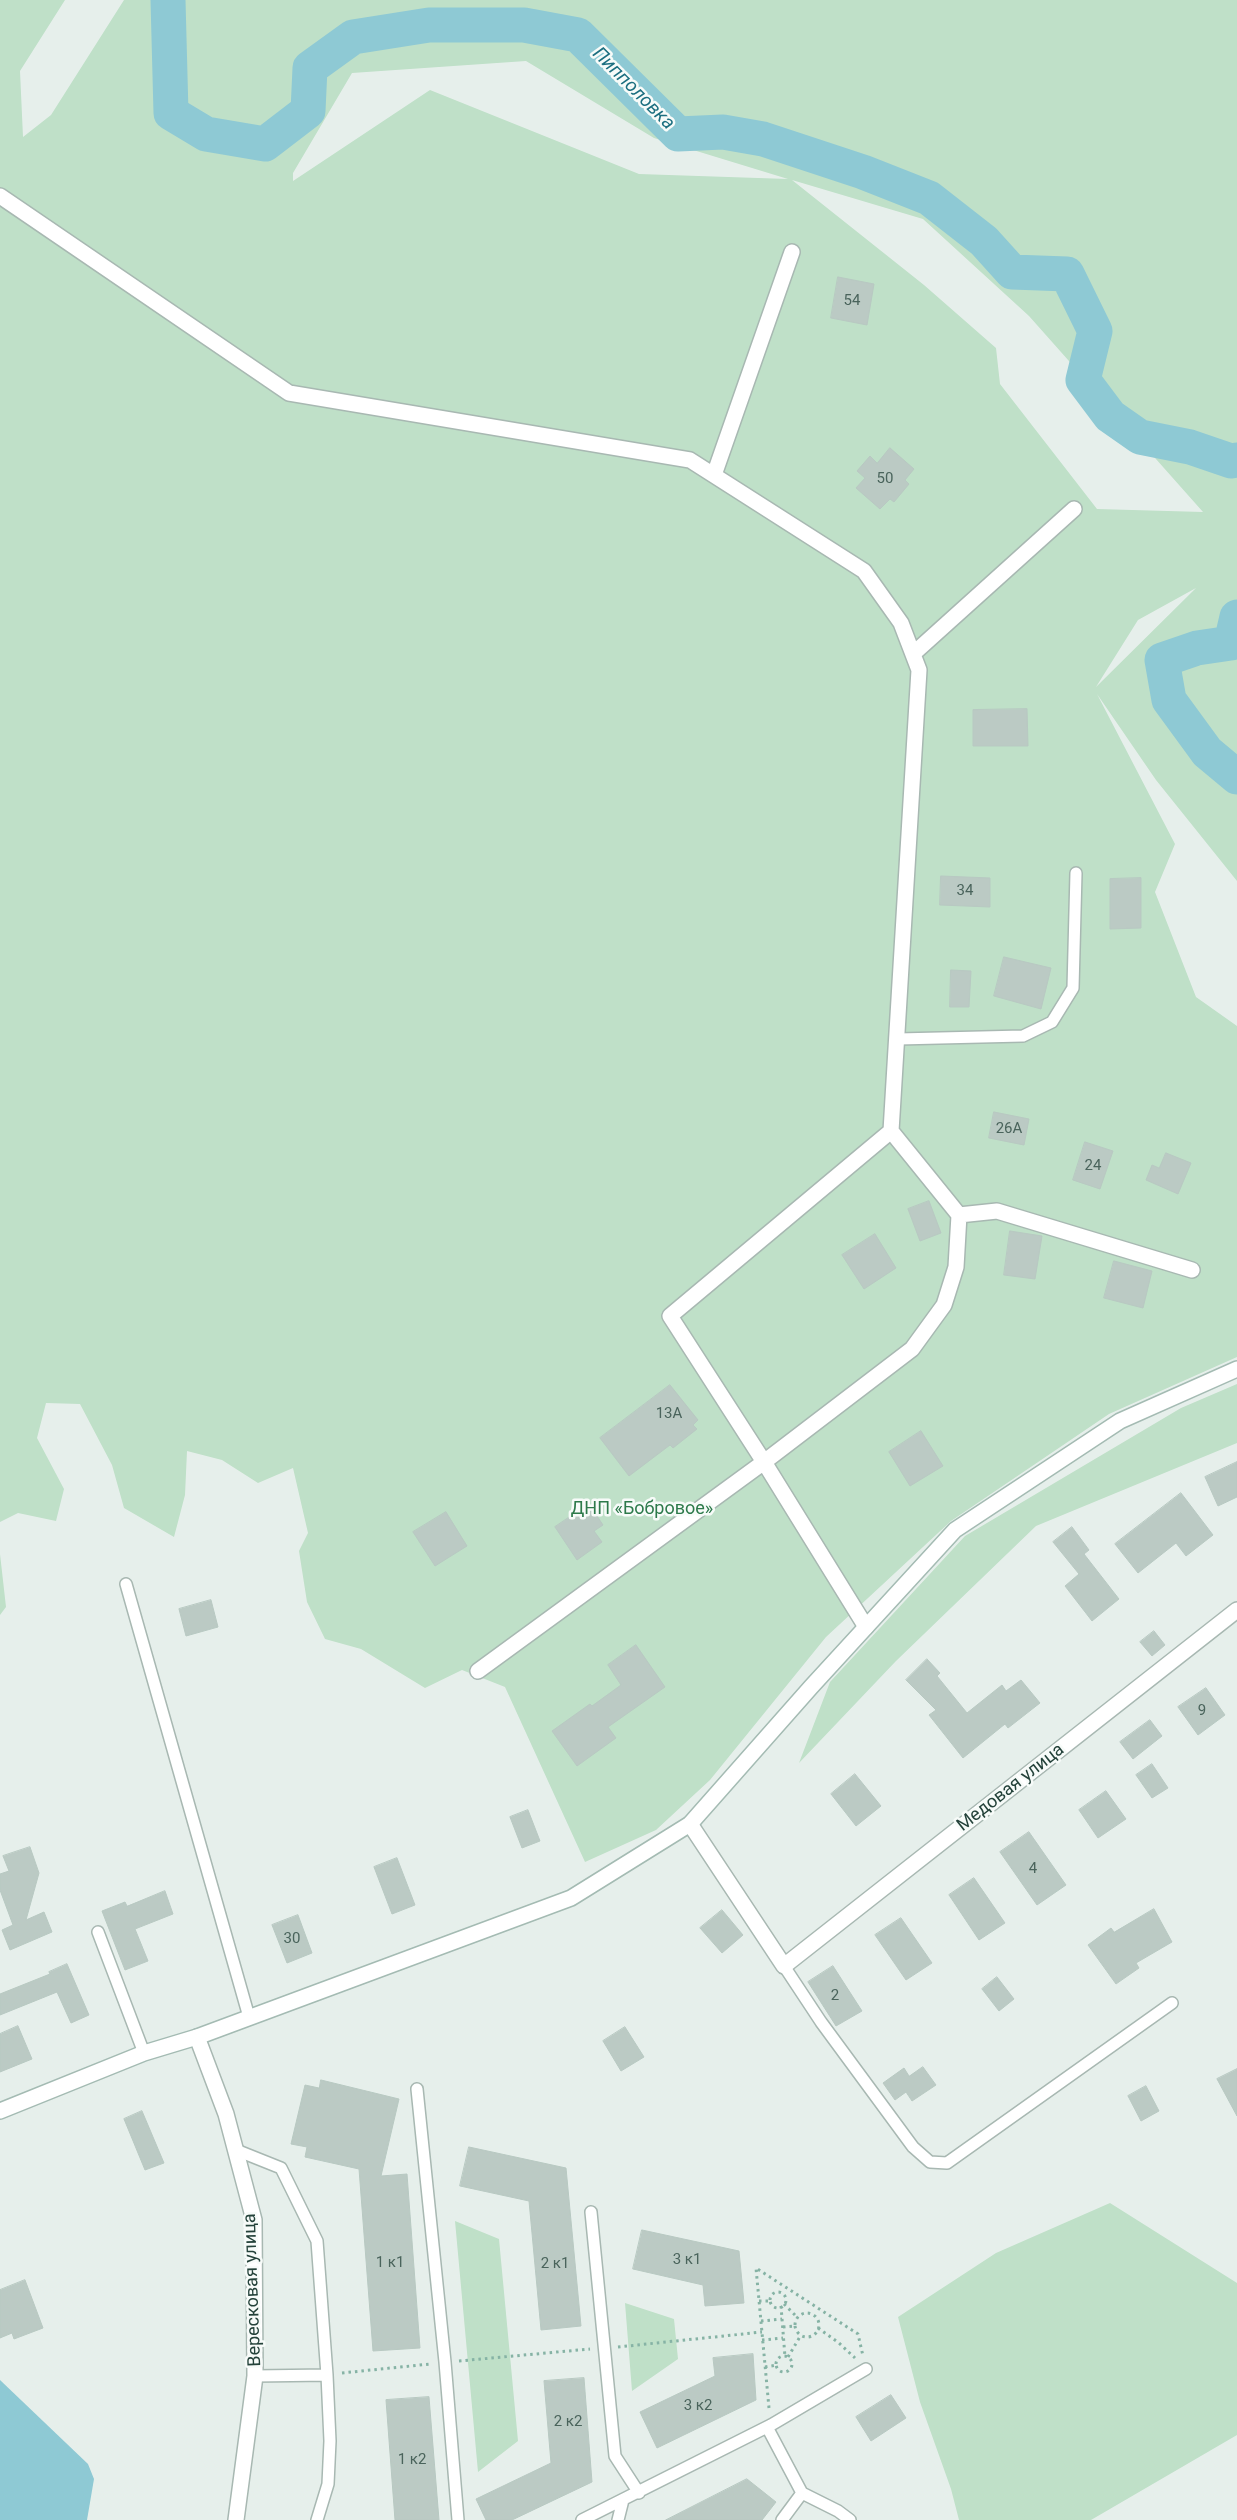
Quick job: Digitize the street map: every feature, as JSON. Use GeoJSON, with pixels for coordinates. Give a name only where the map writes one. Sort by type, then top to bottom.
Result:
{"type":"FeatureCollection","features":[{"type":"Feature","properties":{"kind":"street"},"geometry":{"type":"LineString","coordinates":[[0,196],[290,393],[690,460],[864,571],[901,623],[919,670],[891,1131],[959,1215],[956,1267],[944,1306],[912,1349],[764,1462],[478,1671]]}},
{"type":"Feature","properties":{"kind":"street"},"geometry":{"type":"LineString","coordinates":[[714,475],[792,252]]}},
{"type":"Feature","properties":{"kind":"street"},"geometry":{"type":"LineString","coordinates":[[913,654],[1074,509]]}},
{"type":"Feature","properties":{"kind":"street"},"geometry":{"type":"LineString","coordinates":[[866,1627],[764,1462],[670,1316],[891,1131]]}},
{"type":"Feature","properties":{"kind":"street"},"geometry":{"type":"LineString","coordinates":[[959,1215],[997,1211],[1192,1270]]}},
{"type":"Feature","properties":{"kind":"street"},"geometry":{"type":"LineString","coordinates":[[0,2111],[144,2053],[197,2037],[571,1898],[690,1824],[955,1530],[1120,1421],[1237,1369]]}},
{"type":"Feature","properties":{"kind":"street","name":"Медовая улица"},"geometry":{"type":"LineString","coordinates":[[784,1966],[1237,1610]]}},
{"type":"Feature","properties":{"kind":"street"},"geometry":{"type":"LineString","coordinates":[[690,1824],[784,1966]]}},
{"type":"Feature","properties":{"kind":"street","name":"Вересковая улица"},"geometry":{"type":"LineString","coordinates":[[197,2037],[226,2114],[254,2220],[255,2376],[236,2520]]}},
{"type":"Feature","properties":{"kind":"lane"},"geometry":{"type":"LineString","coordinates":[[898,1039],[1024,1036],[1052,1022],[1073,988],[1076,872]]}},
{"type":"Feature","properties":{"kind":"lane"},"geometry":{"type":"LineString","coordinates":[[126,1584],[249,2017]]}},
{"type":"Feature","properties":{"kind":"lane"},"geometry":{"type":"LineString","coordinates":[[98,1932],[144,2053]]}},
{"type":"Feature","properties":{"kind":"lane"},"geometry":{"type":"LineString","coordinates":[[784,1966],[821,2022],[908,2139],[930,2162],[947,2163],[1172,2003]]}},
{"type":"Feature","properties":{"kind":"lane"},"geometry":{"type":"LineString","coordinates":[[417,2089],[446,2362],[458,2520]]}},
{"type":"Feature","properties":{"kind":"lane"},"geometry":{"type":"LineString","coordinates":[[236,2150],[281,2168],[317,2241],[330,2442],[328,2484],[317,2520]]}},
{"type":"Feature","properties":{"kind":"lane"},"geometry":{"type":"LineString","coordinates":[[591,2212],[615,2456],[639,2493]]}},
{"type":"Feature","properties":{"kind":"lane"},"geometry":{"type":"LineString","coordinates":[[582,2520],[769,2426],[866,2369]]}},
{"type":"Feature","properties":{"kind":"lane"},"geometry":{"type":"LineString","coordinates":[[255,2376],[327,2375]]}},
{"type":"Feature","properties":{"kind":"lane"},"geometry":{"type":"LineString","coordinates":[[769,2426],[802,2493],[838,2511],[850,2520]]}},
{"type":"Feature","properties":{"kind":"lane"},"geometry":{"type":"LineString","coordinates":[[782,2520],[802,2493]]}},
{"type":"Feature","properties":{"kind":"lane"},"geometry":{"type":"LineString","coordinates":[[618,2520],[623,2500]]}},
{"type":"Feature","properties":{"kind":"path"},"geometry":{"type":"LineString","coordinates":[[769,2426],[756,2268],[858,2334],[866,2369]]}},
{"type":"Feature","properties":{"kind":"path"},"geometry":{"type":"LineString","coordinates":[[786,2287],[783,2294],[785,2301],[782,2305],[782,2319],[787,2357],[792,2361],[790,2370],[781,2371],[777,2365],[779,2358],[787,2357]]}},
{"type":"Feature","properties":{"kind":"path"},"geometry":{"type":"LineString","coordinates":[[770,2301],[772,2294],[776,2292],[783,2294]]}},
{"type":"Feature","properties":{"kind":"path"},"geometry":{"type":"LineString","coordinates":[[759,2301],[770,2301]]}},
{"type":"Feature","properties":{"kind":"path"},"geometry":{"type":"LineString","coordinates":[[770,2301],[774,2306],[782,2305],[798,2318]]}},
{"type":"Feature","properties":{"kind":"path"},"geometry":{"type":"LineString","coordinates":[[814,2316],[819,2309]]}},
{"type":"Feature","properties":{"kind":"path"},"geometry":{"type":"LineString","coordinates":[[806,2313],[814,2316],[818,2321],[818,2328],[813,2335],[801,2335],[796,2326],[798,2318],[806,2313]]}},
{"type":"Feature","properties":{"kind":"path"},"geometry":{"type":"LineString","coordinates":[[761,2321],[782,2319]]}},
{"type":"Feature","properties":{"kind":"path"},"geometry":{"type":"LineString","coordinates":[[783,2327],[796,2326]]}},
{"type":"Feature","properties":{"kind":"path"},"geometry":{"type":"LineString","coordinates":[[818,2328],[839,2343],[866,2369]]}},
{"type":"Feature","properties":{"kind":"path"},"geometry":{"type":"LineString","coordinates":[[327,2375],[762,2332]]}},
{"type":"Feature","properties":{"kind":"path"},"geometry":{"type":"LineString","coordinates":[[787,2357],[801,2335]]}},
{"type":"Feature","properties":{"kind":"path"},"geometry":{"type":"LineString","coordinates":[[762,2340],[784,2338]]}},
{"type":"Feature","properties":{"kind":"path"},"geometry":{"type":"LineString","coordinates":[[765,2367],[777,2365]]}},
{"type":"Feature","properties":{"kind":"green space","name":"ДНП «Бобровое»"},"geometry":{"type":"Polygon","coordinates":[[[0,0],[65,0],[20,71],[23,137],[51,115],[124,0],[1237,0],[1237,881],[1156,780],[1097,694],[1175,844],[1155,892],[1196,997],[1237,1026],[1237,1357],[1109,1414],[951,1521],[826,1637],[710,1780],[656,1830],[585,1862],[505,1687],[462,1670],[425,1688],[361,1649],[325,1639],[307,1602],[299,1551],[308,1533],[293,1468],[258,1483],[222,1460],[187,1451],[185,1495],[174,1537],[124,1508],[112,1465],[80,1404],[46,1403],[37,1438],[64,1489],[56,1521],[18,1513],[0,1522],[0,0]],[[526,61],[352,73],[293,173],[293,181],[430,90],[639,174],[788,179],[654,138],[526,61]],[[792,180],[924,285],[996,348],[1000,384],[1097,509],[1203,512],[1029,316],[923,219],[792,180]],[[1196,588],[1138,620],[1096,687],[1196,588]]]}},
{"type":"Feature","properties":{"kind":"green space"},"geometry":{"type":"Polygon","coordinates":[[[1237,1384],[1237,1443],[1036,1526],[896,1661],[799,1763],[830,1682],[965,1536],[1181,1408],[1237,1384]]]}},
{"type":"Feature","properties":{"kind":"green space"},"geometry":{"type":"Polygon","coordinates":[[[0,1554],[6,1607],[0,1615],[0,1554]]]}},
{"type":"Feature","properties":{"kind":"green space"},"geometry":{"type":"Polygon","coordinates":[[[1110,2203],[1237,2283],[1237,2435],[1091,2520],[959,2520],[951,2489],[920,2402],[898,2317],[996,2253],[1110,2203]]]}},
{"type":"Feature","properties":{"kind":"green space"},"geometry":{"type":"Polygon","coordinates":[[[455,2221],[499,2239],[518,2441],[478,2472],[455,2221]]]}},
{"type":"Feature","properties":{"kind":"green space"},"geometry":{"type":"Polygon","coordinates":[[[625,2303],[674,2319],[678,2359],[632,2391],[625,2303]]]}},
{"type":"Feature","properties":{"kind":"water"},"geometry":{"type":"Polygon","coordinates":[[[0,2380],[88,2464],[94,2479],[87,2520],[0,2520],[0,2380]]]}},
{"type":"Feature","properties":{"kind":"building"},"geometry":{"type":"Polygon","coordinates":[[[838,277],[874,284],[867,325],[831,318],[838,277]]]}},
{"type":"Feature","properties":{"kind":"building"},"geometry":{"type":"Polygon","coordinates":[[[890,448],[914,469],[905,480],[909,484],[894,502],[890,499],[880,509],[856,488],[865,478],[857,471],[870,456],[877,463],[890,448]]]}},
{"type":"Feature","properties":{"kind":"building"},"geometry":{"type":"Polygon","coordinates":[[[1027,709],[1028,746],[973,746],[973,710],[1027,709]]]}},
{"type":"Feature","properties":{"kind":"building"},"geometry":{"type":"Polygon","coordinates":[[[941,876],[990,878],[990,907],[940,905],[941,876]]]}},
{"type":"Feature","properties":{"kind":"building"},"geometry":{"type":"Polygon","coordinates":[[[1141,878],[1141,928],[1110,929],[1110,879],[1141,878]]]}},
{"type":"Feature","properties":{"kind":"building"},"geometry":{"type":"Polygon","coordinates":[[[1004,957],[1051,968],[1041,1009],[994,996],[1004,957]]]}},
{"type":"Feature","properties":{"kind":"building"},"geometry":{"type":"Polygon","coordinates":[[[951,970],[971,971],[969,1007],[950,1007],[951,970]]]}},
{"type":"Feature","properties":{"kind":"building"},"geometry":{"type":"Polygon","coordinates":[[[994,1112],[1029,1119],[1024,1145],[989,1138],[994,1112]]]}},
{"type":"Feature","properties":{"kind":"building"},"geometry":{"type":"Polygon","coordinates":[[[1085,1142],[1113,1151],[1100,1189],[1073,1180],[1085,1142]]]}},
{"type":"Feature","properties":{"kind":"building"},"geometry":{"type":"Polygon","coordinates":[[[1166,1153],[1191,1163],[1178,1194],[1146,1180],[1152,1165],[1159,1168],[1166,1153]]]}},
{"type":"Feature","properties":{"kind":"building"},"geometry":{"type":"Polygon","coordinates":[[[929,1201],[941,1233],[920,1241],[908,1209],[929,1201]]]}},
{"type":"Feature","properties":{"kind":"building"},"geometry":{"type":"Polygon","coordinates":[[[1010,1231],[1042,1236],[1035,1279],[1004,1275],[1010,1231]]]}},
{"type":"Feature","properties":{"kind":"building"},"geometry":{"type":"Polygon","coordinates":[[[875,1234],[896,1268],[864,1289],[842,1255],[875,1234]]]}},
{"type":"Feature","properties":{"kind":"building"},"geometry":{"type":"Polygon","coordinates":[[[1114,1261],[1152,1271],[1143,1308],[1104,1298],[1114,1261]]]}},
{"type":"Feature","properties":{"kind":"building"},"geometry":{"type":"Polygon","coordinates":[[[670,1385],[698,1420],[693,1425],[697,1429],[673,1448],[670,1445],[629,1476],[600,1438],[670,1385]]]}},
{"type":"Feature","properties":{"kind":"building"},"geometry":{"type":"Polygon","coordinates":[[[921,1431],[943,1466],[910,1486],[889,1452],[921,1431]]]}},
{"type":"Feature","properties":{"kind":"building"},"geometry":{"type":"Polygon","coordinates":[[[1237,1462],[1237,1497],[1218,1506],[1205,1477],[1237,1462]]]}},
{"type":"Feature","properties":{"kind":"building"},"geometry":{"type":"Polygon","coordinates":[[[1181,1493],[1213,1535],[1186,1556],[1176,1543],[1138,1573],[1115,1544],[1181,1493]]]}},
{"type":"Feature","properties":{"kind":"building"},"geometry":{"type":"Polygon","coordinates":[[[589,1504],[603,1525],[594,1531],[602,1542],[577,1560],[555,1527],[589,1504]]]}},
{"type":"Feature","properties":{"kind":"building"},"geometry":{"type":"Polygon","coordinates":[[[446,1512],[467,1546],[435,1566],[413,1532],[446,1512]]]}},
{"type":"Feature","properties":{"kind":"building"},"geometry":{"type":"Polygon","coordinates":[[[1072,1527],[1089,1550],[1084,1554],[1119,1599],[1092,1621],[1065,1586],[1079,1574],[1053,1542],[1072,1527]]]}},
{"type":"Feature","properties":{"kind":"building"},"geometry":{"type":"Polygon","coordinates":[[[211,1600],[218,1627],[186,1636],[179,1609],[211,1600]]]}},
{"type":"Feature","properties":{"kind":"building"},"geometry":{"type":"Polygon","coordinates":[[[1154,1631],[1165,1645],[1152,1656],[1140,1642],[1154,1631]]]}},
{"type":"Feature","properties":{"kind":"building"},"geometry":{"type":"Polygon","coordinates":[[[636,1645],[665,1687],[608,1727],[616,1738],[577,1766],[552,1731],[621,1685],[608,1665],[636,1645]]]}},
{"type":"Feature","properties":{"kind":"building"},"geometry":{"type":"Polygon","coordinates":[[[927,1659],[940,1673],[937,1676],[967,1713],[1002,1685],[1006,1691],[1021,1680],[1040,1703],[1008,1728],[1005,1724],[963,1758],[929,1715],[936,1710],[906,1680],[927,1659]]]}},
{"type":"Feature","properties":{"kind":"building"},"geometry":{"type":"Polygon","coordinates":[[[1206,1688],[1225,1715],[1198,1735],[1178,1707],[1206,1688]]]}},
{"type":"Feature","properties":{"kind":"building"},"geometry":{"type":"Polygon","coordinates":[[[1150,1720],[1162,1736],[1133,1759],[1120,1742],[1150,1720]]]}},
{"type":"Feature","properties":{"kind":"building"},"geometry":{"type":"Polygon","coordinates":[[[1152,1764],[1168,1788],[1152,1798],[1136,1775],[1152,1764]]]}},
{"type":"Feature","properties":{"kind":"building"},"geometry":{"type":"Polygon","coordinates":[[[855,1774],[881,1806],[856,1826],[831,1794],[855,1774]]]}},
{"type":"Feature","properties":{"kind":"building"},"geometry":{"type":"Polygon","coordinates":[[[1106,1791],[1126,1819],[1098,1838],[1079,1810],[1106,1791]]]}},
{"type":"Feature","properties":{"kind":"building"},"geometry":{"type":"Polygon","coordinates":[[[528,1810],[540,1841],[522,1848],[510,1817],[528,1810]]]}},
{"type":"Feature","properties":{"kind":"building"},"geometry":{"type":"Polygon","coordinates":[[[1029,1832],[1066,1885],[1037,1905],[1000,1852],[1029,1832]]]}},
{"type":"Feature","properties":{"kind":"building"},"geometry":{"type":"Polygon","coordinates":[[[30,1847],[39,1873],[26,1920],[44,1912],[52,1932],[10,1950],[2,1930],[13,1925],[0,1890],[0,1874],[9,1871],[3,1856],[30,1847]]]}},
{"type":"Feature","properties":{"kind":"building"},"geometry":{"type":"Polygon","coordinates":[[[397,1858],[415,1905],[392,1914],[374,1867],[397,1858]]]}},
{"type":"Feature","properties":{"kind":"building"},"geometry":{"type":"Polygon","coordinates":[[[974,1878],[1005,1923],[979,1940],[949,1895],[974,1878]]]}},
{"type":"Feature","properties":{"kind":"building"},"geometry":{"type":"Polygon","coordinates":[[[165,1891],[173,1914],[135,1929],[148,1961],[125,1970],[102,1911],[125,1902],[127,1906],[165,1891]]]}},
{"type":"Feature","properties":{"kind":"building"},"geometry":{"type":"Polygon","coordinates":[[[1154,1909],[1172,1942],[1136,1963],[1139,1968],[1116,1984],[1088,1945],[1111,1928],[1114,1932],[1154,1909]]]}},
{"type":"Feature","properties":{"kind":"building"},"geometry":{"type":"Polygon","coordinates":[[[722,1910],[743,1935],[722,1953],[700,1928],[722,1910]]]}},
{"type":"Feature","properties":{"kind":"building"},"geometry":{"type":"Polygon","coordinates":[[[298,1915],[312,1953],[287,1963],[272,1925],[298,1915]]]}},
{"type":"Feature","properties":{"kind":"building"},"geometry":{"type":"Polygon","coordinates":[[[901,1918],[932,1963],[906,1980],[875,1935],[901,1918]]]}},
{"type":"Feature","properties":{"kind":"building"},"geometry":{"type":"Polygon","coordinates":[[[67,1964],[89,2015],[71,2023],[57,1992],[0,2015],[0,1994],[50,1974],[49,1972],[67,1964]]]}},
{"type":"Feature","properties":{"kind":"building"},"geometry":{"type":"Polygon","coordinates":[[[833,1966],[862,2011],[836,2026],[808,1982],[833,1966]]]}},
{"type":"Feature","properties":{"kind":"building"},"geometry":{"type":"Polygon","coordinates":[[[997,1977],[1014,1999],[999,2011],[982,1989],[997,1977]]]}},
{"type":"Feature","properties":{"kind":"building"},"geometry":{"type":"Polygon","coordinates":[[[18,2026],[32,2059],[0,2072],[0,2034],[18,2026]]]}},
{"type":"Feature","properties":{"kind":"building"},"geometry":{"type":"Polygon","coordinates":[[[625,2027],[644,2057],[621,2071],[603,2041],[625,2027]]]}},
{"type":"Feature","properties":{"kind":"building"},"geometry":{"type":"Polygon","coordinates":[[[923,2067],[936,2085],[912,2101],[906,2092],[895,2100],[883,2083],[904,2068],[909,2076],[923,2067]]]}},
{"type":"Feature","properties":{"kind":"building"},"geometry":{"type":"Polygon","coordinates":[[[1237,2069],[1237,2116],[1217,2079],[1237,2069]]]}},
{"type":"Feature","properties":{"kind":"building"},"geometry":{"type":"Polygon","coordinates":[[[321,2080],[399,2099],[381,2176],[407,2174],[420,2348],[373,2351],[359,2169],[305,2157],[307,2147],[291,2144],[305,2085],[319,2088],[321,2080]]]}},
{"type":"Feature","properties":{"kind":"building"},"geometry":{"type":"Polygon","coordinates":[[[1146,2086],[1159,2111],[1141,2121],[1128,2096],[1146,2086]]]}},
{"type":"Feature","properties":{"kind":"building"},"geometry":{"type":"Polygon","coordinates":[[[142,2111],[164,2163],[145,2170],[124,2119],[142,2111]]]}},
{"type":"Feature","properties":{"kind":"building"},"geometry":{"type":"Polygon","coordinates":[[[469,2147],[566,2168],[581,2326],[541,2330],[529,2201],[460,2186],[469,2147]]]}},
{"type":"Feature","properties":{"kind":"building"},"geometry":{"type":"Polygon","coordinates":[[[642,2230],[739,2251],[744,2303],[705,2306],[703,2285],[633,2269],[642,2230]]]}},
{"type":"Feature","properties":{"kind":"building"},"geometry":{"type":"Polygon","coordinates":[[[25,2280],[43,2328],[14,2339],[12,2333],[0,2338],[0,2290],[25,2280]]]}},
{"type":"Feature","properties":{"kind":"building"},"geometry":{"type":"Polygon","coordinates":[[[753,2354],[756,2400],[657,2448],[640,2412],[715,2376],[713,2358],[753,2354]]]}},
{"type":"Feature","properties":{"kind":"building"},"geometry":{"type":"Polygon","coordinates":[[[584,2378],[592,2482],[512,2520],[486,2520],[476,2499],[551,2463],[544,2381],[584,2378]]]}},
{"type":"Feature","properties":{"kind":"building"},"geometry":{"type":"Polygon","coordinates":[[[891,2395],[906,2418],[871,2441],[856,2417],[891,2395]]]}},
{"type":"Feature","properties":{"kind":"building"},"geometry":{"type":"Polygon","coordinates":[[[429,2397],[439,2520],[395,2520],[386,2400],[429,2397]]]}},
{"type":"Feature","properties":{"kind":"building"},"geometry":{"type":"Polygon","coordinates":[[[747,2479],[776,2502],[762,2520],[666,2520],[747,2479]]]}},
{"type":"Feature","properties":{"kind":"waterway","name":"Пипполовка"},"geometry":{"type":"LineString","coordinates":[[168,0],[171,113],[206,134],[265,144],[308,111],[310,68],[353,37],[429,25],[524,25],[578,35],[678,134],[723,132],[763,139],[863,172],[929,198],[984,241],[1012,272],[1067,274],[1095,331],[1083,380],[1110,416],[1140,437],[1190,447],[1231,461],[1237,460]]}},
{"type":"Feature","properties":{"kind":"waterway","name":"Пипполовка"},"geometry":{"type":"LineString","coordinates":[[1237,617],[1231,643],[1197,648],[1162,660],[1169,700],[1207,752],[1237,777]]}}]}
